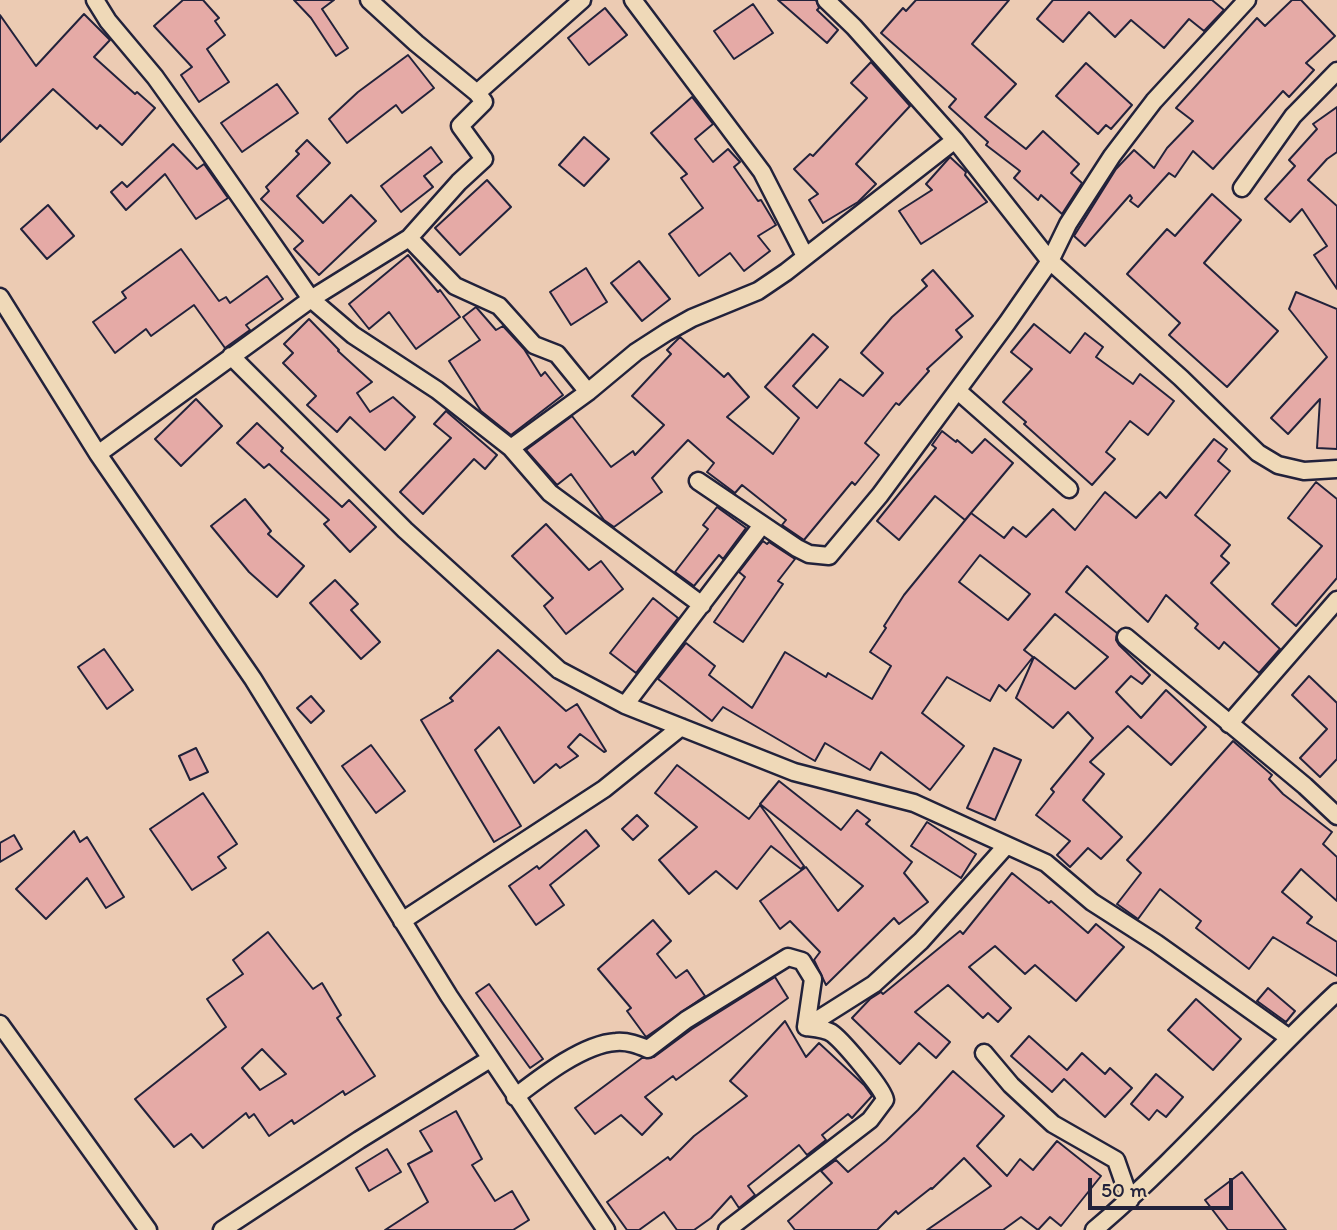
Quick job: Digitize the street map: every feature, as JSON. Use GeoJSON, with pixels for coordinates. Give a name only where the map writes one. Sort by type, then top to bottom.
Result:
{"type":"FeatureCollection","features":[{"type":"Feature","properties":{"kind":"street"},"geometry":{"type":"LineString","coordinates":[[95,0],[108,21],[171,99],[312,299],[353,335],[437,390],[511,448],[550,493],[702,605]]}},
{"type":"Feature","properties":{"kind":"street"},"geometry":{"type":"LineString","coordinates":[[98,454],[312,299],[409,238],[459,182],[484,159],[460,126],[484,102],[369,0]]}},
{"type":"Feature","properties":{"kind":"street"},"geometry":{"type":"LineString","coordinates":[[477,93],[582,0]]}},
{"type":"Feature","properties":{"kind":"street"},"geometry":{"type":"LineString","coordinates":[[634,0],[762,172],[805,256]]}},
{"type":"Feature","properties":{"kind":"street"},"geometry":{"type":"LineString","coordinates":[[826,0],[854,27],[955,140],[1050,261],[1181,378],[1258,453],[1278,465],[1304,471],[1337,469]]}},
{"type":"Feature","properties":{"kind":"street"},"geometry":{"type":"LineString","coordinates":[[698,481],[809,554],[829,556],[880,495],[958,391],[1050,261],[1068,224],[1112,156],[1153,101],[1247,0]]}},
{"type":"Feature","properties":{"kind":"street"},"geometry":{"type":"LineString","coordinates":[[1242,188],[1293,116],[1337,71]]}},
{"type":"Feature","properties":{"kind":"street"},"geometry":{"type":"LineString","coordinates":[[511,448],[588,392],[636,352],[667,332],[692,318],[758,291],[955,140]]}},
{"type":"Feature","properties":{"kind":"street"},"geometry":{"type":"LineString","coordinates":[[409,238],[455,286],[499,306],[534,345],[557,354],[588,392]]}},
{"type":"Feature","properties":{"kind":"street"},"geometry":{"type":"LineString","coordinates":[[0,297],[98,454],[253,679],[490,1059],[606,1230]]}},
{"type":"Feature","properties":{"kind":"street"},"geometry":{"type":"LineString","coordinates":[[231,356],[405,530],[559,670],[625,705],[794,772],[914,803],[1046,863],[1092,902],[1157,943],[1288,1037]]}},
{"type":"Feature","properties":{"kind":"street"},"geometry":{"type":"LineString","coordinates":[[958,391],[1069,489]]}},
{"type":"Feature","properties":{"kind":"street"},"geometry":{"type":"LineString","coordinates":[[625,705],[762,525]]}},
{"type":"Feature","properties":{"kind":"street"},"geometry":{"type":"LineString","coordinates":[[1229,724],[1337,600]]}},
{"type":"Feature","properties":{"kind":"street"},"geometry":{"type":"LineString","coordinates":[[1126,638],[1306,786],[1337,816]]}},
{"type":"Feature","properties":{"kind":"street"},"geometry":{"type":"LineString","coordinates":[[402,921],[604,789],[681,727]]}},
{"type":"Feature","properties":{"kind":"street"},"geometry":{"type":"LineString","coordinates":[[806,1027],[874,984],[921,941],[1006,846]]}},
{"type":"Feature","properties":{"kind":"street"},"geometry":{"type":"LineString","coordinates":[[515,1097],[553,1067],[591,1050],[615,1042],[633,1043],[648,1049],[686,1020],[788,957],[802,961],[813,979],[806,1027]]}},
{"type":"Feature","properties":{"kind":"street"},"geometry":{"type":"LineString","coordinates":[[1094,1230],[1130,1200],[1288,1037],[1337,992]]}},
{"type":"Feature","properties":{"kind":"street"},"geometry":{"type":"LineString","coordinates":[[0,1024],[148,1230]]}},
{"type":"Feature","properties":{"kind":"street"},"geometry":{"type":"LineString","coordinates":[[727,1230],[870,1120],[885,1100],[884,1094],[874,1081],[832,1032],[806,1027]]}},
{"type":"Feature","properties":{"kind":"street"},"geometry":{"type":"LineString","coordinates":[[984,1053],[1011,1085],[1053,1124],[1116,1160],[1130,1200]]}},
{"type":"Feature","properties":{"kind":"street"},"geometry":{"type":"LineString","coordinates":[[222,1230],[359,1140],[490,1059]]}},
{"type":"Feature","properties":{"kind":"building"},"geometry":{"type":"Polygon","coordinates":[[[183,0],[203,0],[219,18],[215,21],[225,35],[207,49],[229,82],[199,102],[181,75],[192,67],[154,26],[183,0]]]}},
{"type":"Feature","properties":{"kind":"building"},"geometry":{"type":"Polygon","coordinates":[[[294,0],[334,0],[322,9],[348,48],[336,56],[311,18],[294,0]]]}},
{"type":"Feature","properties":{"kind":"building"},"geometry":{"type":"Polygon","coordinates":[[[778,0],[816,0],[819,8],[817,10],[838,30],[827,43],[778,0]]]}},
{"type":"Feature","properties":{"kind":"building"},"geometry":{"type":"Polygon","coordinates":[[[916,0],[1009,0],[972,44],[1016,84],[985,117],[1026,149],[1043,131],[1079,164],[1071,173],[1082,183],[1062,214],[1041,195],[1038,200],[1014,178],[1020,171],[986,145],[988,142],[949,107],[956,99],[881,33],[903,8],[906,11],[916,0]]]}},
{"type":"Feature","properties":{"kind":"building"},"geometry":{"type":"Polygon","coordinates":[[[1053,0],[1212,0],[1224,10],[1204,31],[1189,19],[1164,48],[1131,20],[1115,37],[1089,12],[1063,42],[1037,19],[1053,0]]]}},
{"type":"Feature","properties":{"kind":"building"},"geometry":{"type":"Polygon","coordinates":[[[1292,0],[1301,0],[1335,36],[1306,63],[1314,70],[1289,97],[1283,91],[1213,169],[1193,151],[1175,177],[1169,173],[1138,207],[1130,201],[1130,195],[1085,246],[1074,236],[1116,169],[1134,150],[1154,168],[1167,148],[1193,121],[1176,108],[1257,18],[1265,26],[1292,0]]]}},
{"type":"Feature","properties":{"kind":"building"},"geometry":{"type":"Polygon","coordinates":[[[753,4],[773,33],[734,59],[714,31],[753,4]]]}},
{"type":"Feature","properties":{"kind":"building"},"geometry":{"type":"Polygon","coordinates":[[[605,8],[627,35],[589,65],[568,38],[605,8]]]}},
{"type":"Feature","properties":{"kind":"building"},"geometry":{"type":"Polygon","coordinates":[[[84,14],[110,40],[94,57],[155,108],[122,145],[100,125],[97,129],[53,89],[0,142],[0,15],[36,66],[84,14]]]}},
{"type":"Feature","properties":{"kind":"building"},"geometry":{"type":"Polygon","coordinates":[[[408,55],[434,88],[402,113],[396,105],[347,143],[329,119],[358,92],[408,55]]]}},
{"type":"Feature","properties":{"kind":"building"},"geometry":{"type":"Polygon","coordinates":[[[871,62],[910,106],[856,164],[876,184],[858,202],[823,223],[809,200],[818,194],[794,169],[810,154],[813,156],[867,98],[851,83],[871,62]]]}},
{"type":"Feature","properties":{"kind":"building"},"geometry":{"type":"Polygon","coordinates":[[[1086,63],[1132,105],[1111,129],[1106,125],[1098,134],[1056,96],[1086,63]]]}},
{"type":"Feature","properties":{"kind":"building"},"geometry":{"type":"Polygon","coordinates":[[[277,84],[298,113],[242,152],[221,123],[277,84]]]}},
{"type":"Feature","properties":{"kind":"building"},"geometry":{"type":"Polygon","coordinates":[[[692,97],[713,124],[695,139],[713,162],[728,149],[740,162],[734,167],[758,201],[761,200],[776,225],[758,236],[770,251],[744,271],[730,253],[699,276],[669,234],[703,208],[681,178],[687,174],[651,133],[692,97]]]}},
{"type":"Feature","properties":{"kind":"building"},"geometry":{"type":"Polygon","coordinates":[[[1337,107],[1337,152],[1308,180],[1337,206],[1337,289],[1314,255],[1327,246],[1302,209],[1290,222],[1265,199],[1295,166],[1289,160],[1317,129],[1313,124],[1337,107]]]}},
{"type":"Feature","properties":{"kind":"building"},"geometry":{"type":"Polygon","coordinates":[[[584,137],[609,159],[584,186],[559,165],[584,137]]]}},
{"type":"Feature","properties":{"kind":"building"},"geometry":{"type":"Polygon","coordinates":[[[307,140],[330,163],[297,196],[323,223],[351,195],[376,221],[319,275],[294,249],[303,241],[261,199],[269,191],[266,187],[299,154],[296,151],[307,140]]]}},
{"type":"Feature","properties":{"kind":"building"},"geometry":{"type":"Polygon","coordinates":[[[173,144],[197,169],[204,164],[228,198],[196,219],[165,174],[126,210],[111,192],[122,182],[127,187],[173,144]]]}},
{"type":"Feature","properties":{"kind":"building"},"geometry":{"type":"Polygon","coordinates":[[[431,147],[442,162],[424,176],[433,187],[401,212],[381,186],[431,147]]]}},
{"type":"Feature","properties":{"kind":"building"},"geometry":{"type":"Polygon","coordinates":[[[950,157],[966,172],[965,175],[987,202],[921,244],[899,211],[932,190],[926,184],[950,157]]]}},
{"type":"Feature","properties":{"kind":"building"},"geometry":{"type":"Polygon","coordinates":[[[487,180],[511,207],[460,255],[435,228],[487,180]]]}},
{"type":"Feature","properties":{"kind":"building"},"geometry":{"type":"Polygon","coordinates":[[[1212,194],[1241,220],[1204,263],[1278,331],[1227,387],[1169,335],[1180,323],[1127,274],[1167,229],[1175,236],[1212,194]]]}},
{"type":"Feature","properties":{"kind":"building"},"geometry":{"type":"Polygon","coordinates":[[[48,205],[74,236],[47,259],[21,229],[48,205]]]}},
{"type":"Feature","properties":{"kind":"building"},"geometry":{"type":"Polygon","coordinates":[[[181,249],[219,301],[226,297],[230,303],[267,276],[283,299],[246,325],[250,330],[225,348],[194,305],[151,336],[146,329],[115,353],[93,322],[126,298],[122,292],[181,249]]]}},
{"type":"Feature","properties":{"kind":"building"},"geometry":{"type":"Polygon","coordinates":[[[408,255],[460,317],[416,349],[389,312],[369,329],[349,304],[408,255]]]}},
{"type":"Feature","properties":{"kind":"building"},"geometry":{"type":"Polygon","coordinates":[[[639,261],[670,299],[642,321],[611,283],[639,261]]]}},
{"type":"Feature","properties":{"kind":"building"},"geometry":{"type":"Polygon","coordinates":[[[586,268],[607,302],[571,325],[550,292],[586,268]]]}},
{"type":"Feature","properties":{"kind":"building"},"geometry":{"type":"Polygon","coordinates":[[[933,270],[973,316],[956,330],[962,337],[927,369],[929,371],[899,405],[896,403],[865,443],[879,455],[855,485],[852,482],[804,540],[782,525],[786,520],[742,485],[735,493],[707,472],[714,463],[688,440],[652,478],[662,492],[614,527],[604,520],[571,474],[557,485],[526,450],[572,416],[611,467],[633,451],[635,455],[664,425],[632,396],[671,354],[667,350],[680,337],[724,377],[728,373],[749,397],[727,417],[773,454],[799,418],[765,387],[813,334],[828,347],[793,386],[817,408],[840,379],[863,396],[883,373],[861,353],[892,317],[927,286],[922,280],[933,270]]]}},
{"type":"Feature","properties":{"kind":"building"},"geometry":{"type":"Polygon","coordinates":[[[1296,292],[1337,309],[1337,449],[1317,448],[1320,399],[1288,434],[1271,418],[1327,357],[1289,309],[1296,292]]]}},
{"type":"Feature","properties":{"kind":"building"},"geometry":{"type":"Polygon","coordinates":[[[476,307],[496,330],[503,326],[524,349],[541,376],[545,372],[563,395],[511,435],[481,411],[449,361],[480,340],[463,317],[476,307]]]}},
{"type":"Feature","properties":{"kind":"building"},"geometry":{"type":"Polygon","coordinates":[[[309,319],[338,351],[372,382],[357,393],[370,412],[393,397],[415,417],[385,450],[350,417],[337,432],[307,405],[316,396],[283,363],[293,353],[284,344],[309,319]]]}},
{"type":"Feature","properties":{"kind":"building"},"geometry":{"type":"Polygon","coordinates":[[[1034,324],[1070,353],[1085,333],[1103,347],[1096,357],[1133,384],[1140,374],[1174,401],[1148,435],[1130,421],[1106,452],[1115,459],[1092,485],[1003,402],[1032,369],[1011,352],[1034,324]]]}},
{"type":"Feature","properties":{"kind":"building"},"geometry":{"type":"Polygon","coordinates":[[[196,399],[222,426],[181,466],[155,439],[196,399]]]}},
{"type":"Feature","properties":{"kind":"building"},"geometry":{"type":"Polygon","coordinates":[[[446,411],[497,455],[485,469],[474,459],[423,514],[400,492],[451,438],[434,424],[446,411]]]}},
{"type":"Feature","properties":{"kind":"building"},"geometry":{"type":"Polygon","coordinates":[[[257,423],[283,448],[281,451],[342,507],[349,500],[376,527],[350,552],[324,524],[329,520],[269,464],[264,468],[237,443],[257,423]]]}},
{"type":"Feature","properties":{"kind":"building"},"geometry":{"type":"Polygon","coordinates":[[[942,431],[972,453],[985,439],[1013,463],[965,520],[935,496],[899,540],[877,521],[936,448],[932,445],[942,431]]]}},
{"type":"Feature","properties":{"kind":"building"},"geometry":{"type":"Polygon","coordinates":[[[1214,439],[1227,449],[1218,461],[1230,471],[1195,515],[1230,545],[1221,556],[1229,563],[1211,583],[1280,649],[1259,673],[1224,642],[1219,649],[1195,628],[1198,624],[1166,595],[1148,622],[1087,566],[1066,592],[1117,633],[1116,640],[1119,645],[1150,675],[1142,684],[1131,676],[1116,692],[1141,718],[1166,690],[1206,727],[1171,765],[1128,726],[1090,762],[1104,774],[1083,800],[1122,837],[1101,859],[1088,848],[1070,867],[1057,855],[1070,841],[1036,815],[1054,792],[1051,789],[1093,738],[1068,712],[1053,728],[1016,698],[1034,657],[1075,689],[1108,657],[1055,614],[1024,650],[1033,657],[1006,691],[999,685],[990,701],[947,677],[922,713],[964,746],[930,790],[881,752],[870,770],[825,743],[815,761],[723,707],[712,721],[658,679],[686,643],[715,666],[709,675],[752,708],[785,652],[826,677],[828,673],[872,699],[891,666],[870,652],[904,595],[971,513],[1004,538],[1013,527],[1026,537],[1053,509],[1075,530],[1105,492],[1136,518],[1160,492],[1166,498],[1214,439]],[[980,555],[959,582],[1008,620],[1030,594],[980,555]]]}},
{"type":"Feature","properties":{"kind":"building"},"geometry":{"type":"Polygon","coordinates":[[[1316,482],[1337,499],[1337,578],[1296,626],[1272,604],[1322,546],[1288,518],[1316,482]]]}},
{"type":"Feature","properties":{"kind":"building"},"geometry":{"type":"Polygon","coordinates":[[[245,499],[271,531],[268,534],[304,566],[277,597],[249,572],[211,526],[245,499]]]}},
{"type":"Feature","properties":{"kind":"building"},"geometry":{"type":"Polygon","coordinates":[[[717,507],[746,528],[723,559],[719,555],[694,586],[675,572],[708,529],[703,525],[717,507]]]}},
{"type":"Feature","properties":{"kind":"building"},"geometry":{"type":"Polygon","coordinates":[[[546,524],[589,570],[601,561],[623,589],[566,634],[544,606],[553,598],[512,556],[546,524]]]}},
{"type":"Feature","properties":{"kind":"building"},"geometry":{"type":"Polygon","coordinates":[[[763,541],[795,559],[778,581],[783,584],[743,642],[714,622],[745,577],[739,572],[763,541]]]}},
{"type":"Feature","properties":{"kind":"building"},"geometry":{"type":"Polygon","coordinates":[[[335,580],[358,604],[351,610],[380,642],[361,659],[310,603],[335,580]]]}},
{"type":"Feature","properties":{"kind":"building"},"geometry":{"type":"Polygon","coordinates":[[[653,598],[678,618],[636,673],[610,653],[653,598]]]}},
{"type":"Feature","properties":{"kind":"building"},"geometry":{"type":"Polygon","coordinates":[[[104,649],[133,690],[107,709],[78,667],[104,649]]]}},
{"type":"Feature","properties":{"kind":"building"},"geometry":{"type":"Polygon","coordinates":[[[498,650],[566,711],[577,704],[606,751],[580,734],[568,747],[578,756],[560,768],[556,764],[534,783],[499,727],[475,750],[521,826],[494,842],[421,720],[453,701],[450,698],[498,650]]]}},
{"type":"Feature","properties":{"kind":"building"},"geometry":{"type":"Polygon","coordinates":[[[1309,676],[1337,703],[1337,759],[1320,777],[1300,758],[1327,729],[1292,695],[1309,676]]]}},
{"type":"Feature","properties":{"kind":"building"},"geometry":{"type":"Polygon","coordinates":[[[311,696],[324,711],[311,723],[297,708],[311,696]]]}},
{"type":"Feature","properties":{"kind":"building"},"geometry":{"type":"Polygon","coordinates":[[[1233,741],[1272,775],[1269,779],[1283,794],[1332,832],[1323,844],[1337,857],[1337,901],[1301,869],[1282,892],[1312,917],[1307,923],[1337,942],[1337,976],[1273,937],[1249,969],[1196,928],[1201,921],[1160,889],[1138,919],[1117,904],[1141,873],[1127,860],[1233,741]]]}},
{"type":"Feature","properties":{"kind":"building"},"geometry":{"type":"Polygon","coordinates":[[[371,745],[405,791],[376,813],[342,766],[371,745]]]}},
{"type":"Feature","properties":{"kind":"building"},"geometry":{"type":"Polygon","coordinates":[[[196,748],[208,772],[190,780],[179,756],[196,748]]]}},
{"type":"Feature","properties":{"kind":"building"},"geometry":{"type":"Polygon","coordinates":[[[994,748],[1021,760],[995,820],[967,808],[994,748]]]}},
{"type":"Feature","properties":{"kind":"building"},"geometry":{"type":"Polygon","coordinates":[[[677,765],[749,819],[760,805],[804,866],[801,869],[771,846],[737,889],[716,871],[689,894],[659,860],[697,827],[655,793],[677,765]]]}},
{"type":"Feature","properties":{"kind":"building"},"geometry":{"type":"Polygon","coordinates":[[[779,781],[841,830],[857,810],[870,820],[866,824],[912,862],[904,873],[928,902],[899,924],[894,918],[826,985],[814,960],[820,952],[790,921],[780,929],[760,901],[806,867],[838,911],[863,886],[760,804],[779,781]]]}},
{"type":"Feature","properties":{"kind":"building"},"geometry":{"type":"Polygon","coordinates":[[[203,793],[237,844],[218,857],[226,868],[192,890],[150,829],[203,793]]]}},
{"type":"Feature","properties":{"kind":"building"},"geometry":{"type":"Polygon","coordinates":[[[637,815],[648,826],[633,840],[622,829],[637,815]]]}},
{"type":"Feature","properties":{"kind":"building"},"geometry":{"type":"Polygon","coordinates":[[[927,822],[976,854],[961,878],[911,846],[927,822]]]}},
{"type":"Feature","properties":{"kind":"building"},"geometry":{"type":"Polygon","coordinates":[[[586,830],[599,846],[550,885],[564,905],[536,925],[509,886],[537,866],[539,869],[586,830]]]}},
{"type":"Feature","properties":{"kind":"building"},"geometry":{"type":"Polygon","coordinates":[[[74,831],[80,842],[87,837],[124,897],[106,908],[87,878],[46,919],[16,889],[74,831]]]}},
{"type":"Feature","properties":{"kind":"building"},"geometry":{"type":"Polygon","coordinates":[[[14,835],[22,849],[0,862],[0,843],[14,835]]]}},
{"type":"Feature","properties":{"kind":"building"},"geometry":{"type":"Polygon","coordinates":[[[1012,873],[1049,903],[1051,901],[1088,933],[1096,924],[1124,947],[1076,1001],[1035,965],[1025,974],[995,946],[969,967],[1011,1008],[998,1022],[988,1013],[983,1018],[948,985],[915,1012],[950,1042],[936,1058],[919,1043],[900,1064],[852,1018],[870,999],[881,992],[883,994],[960,931],[963,934],[1012,873]]]}},
{"type":"Feature","properties":{"kind":"building"},"geometry":{"type":"Polygon","coordinates":[[[653,920],[671,941],[657,954],[676,978],[687,970],[705,996],[646,1037],[627,1011],[631,1008],[598,969],[653,920]]]}},
{"type":"Feature","properties":{"kind":"building"},"geometry":{"type":"Polygon","coordinates":[[[268,932],[313,989],[322,983],[341,1015],[337,1018],[375,1076],[345,1095],[343,1091],[294,1124],[292,1120],[269,1136],[254,1114],[249,1118],[246,1113],[203,1148],[191,1134],[174,1147],[135,1099],[226,1027],[207,999],[243,974],[233,960],[268,932]],[[262,1049],[242,1068],[260,1090],[286,1074],[262,1049]]]}},
{"type":"Feature","properties":{"kind":"building"},"geometry":{"type":"Polygon","coordinates":[[[775,977],[788,998],[676,1080],[673,1076],[645,1097],[662,1114],[642,1135],[621,1115],[595,1134],[575,1108],[642,1058],[654,1057],[692,1029],[775,977]]]}},
{"type":"Feature","properties":{"kind":"building"},"geometry":{"type":"Polygon","coordinates":[[[489,984],[543,1059],[530,1068],[476,993],[489,984]]]}},
{"type":"Feature","properties":{"kind":"building"},"geometry":{"type":"Polygon","coordinates":[[[1268,988],[1295,1011],[1286,1022],[1257,1001],[1268,988]]]}},
{"type":"Feature","properties":{"kind":"building"},"geometry":{"type":"Polygon","coordinates":[[[1196,999],[1241,1039],[1213,1070],[1168,1030],[1196,999]]]}},
{"type":"Feature","properties":{"kind":"building"},"geometry":{"type":"Polygon","coordinates":[[[785,1021],[806,1057],[819,1043],[864,1085],[872,1096],[852,1118],[848,1114],[822,1135],[826,1140],[807,1155],[799,1145],[748,1186],[755,1195],[739,1208],[731,1196],[711,1218],[694,1230],[677,1230],[664,1212],[639,1230],[627,1230],[607,1202],[668,1157],[670,1160],[694,1136],[747,1096],[730,1081],[785,1021]]]}},
{"type":"Feature","properties":{"kind":"building"},"geometry":{"type":"Polygon","coordinates":[[[1029,1036],[1067,1070],[1082,1053],[1105,1074],[1110,1068],[1132,1088],[1105,1117],[1064,1079],[1052,1092],[1011,1056],[1029,1036]]]}},
{"type":"Feature","properties":{"kind":"building"},"geometry":{"type":"Polygon","coordinates":[[[953,1071],[1004,1116],[977,1146],[1007,1176],[1020,1159],[1033,1170],[1057,1141],[1101,1176],[1061,1226],[1050,1217],[1038,1230],[1021,1217],[1003,1230],[927,1230],[991,1186],[964,1158],[932,1189],[898,1214],[896,1211],[877,1230],[795,1230],[788,1221],[832,1183],[821,1171],[836,1160],[848,1172],[886,1141],[953,1071]]]}},
{"type":"Feature","properties":{"kind":"building"},"geometry":{"type":"Polygon","coordinates":[[[1156,1074],[1183,1097],[1166,1117],[1157,1110],[1149,1120],[1131,1104],[1156,1074]]]}},
{"type":"Feature","properties":{"kind":"building"},"geometry":{"type":"Polygon","coordinates":[[[456,1111],[482,1159],[472,1165],[495,1201],[512,1191],[529,1220],[513,1230],[385,1230],[428,1202],[408,1164],[432,1151],[420,1131],[456,1111]]]}},
{"type":"Feature","properties":{"kind":"building"},"geometry":{"type":"Polygon","coordinates":[[[387,1149],[401,1172],[369,1191],[356,1168],[387,1149]]]}},
{"type":"Feature","properties":{"kind":"building"},"geometry":{"type":"Polygon","coordinates":[[[1242,1172],[1286,1230],[1228,1230],[1205,1200],[1242,1172]]]}}]}
